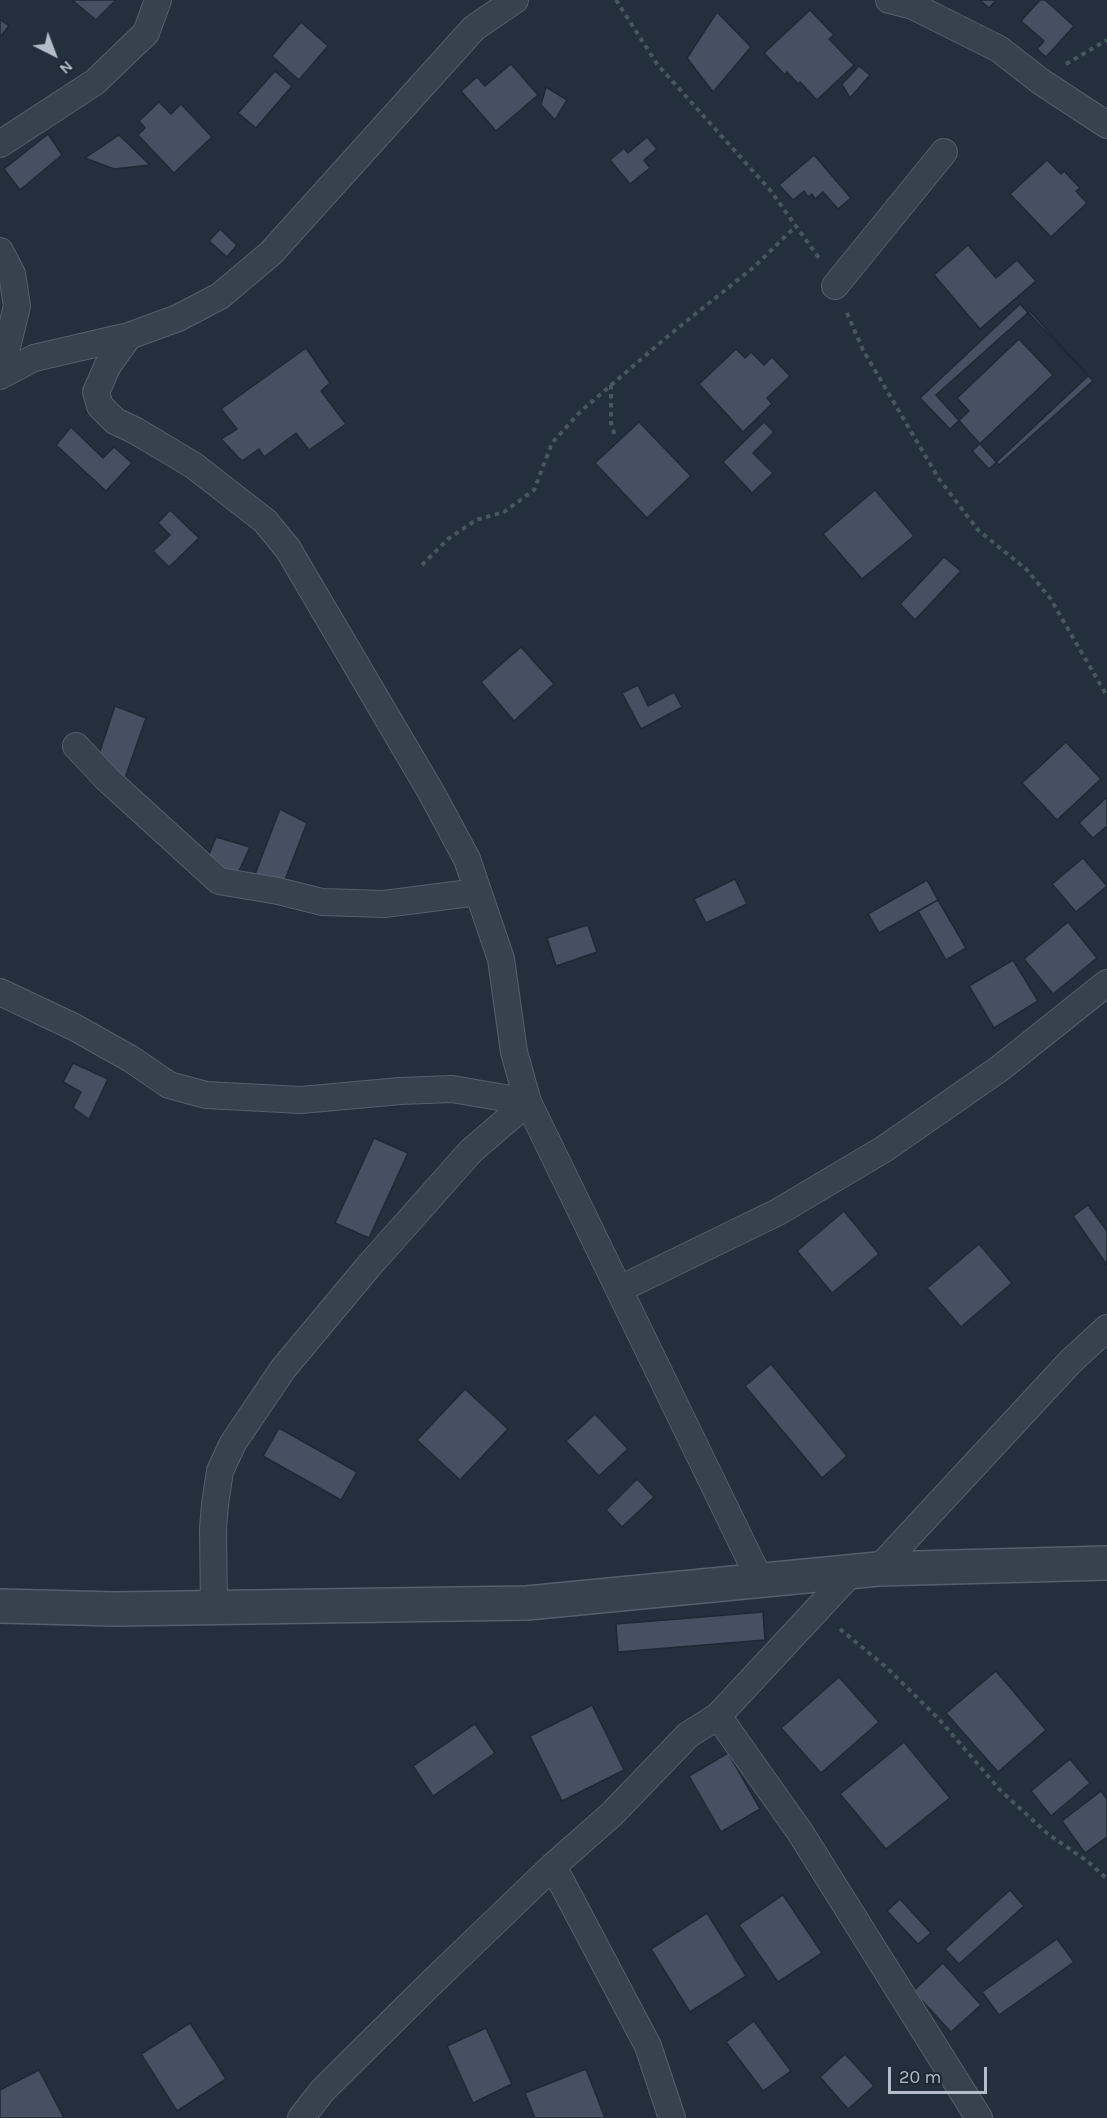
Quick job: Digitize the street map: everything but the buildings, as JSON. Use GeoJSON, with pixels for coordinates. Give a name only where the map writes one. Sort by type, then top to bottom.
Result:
{"type":"FeatureCollection","features":[{"type":"Feature","properties":{"kind":"street"},"geometry":{"type":"LineString","coordinates":[[0,144],[95,82],[146,33],[158,0]]}},
{"type":"Feature","properties":{"kind":"street"},"geometry":{"type":"LineString","coordinates":[[889,0],[913,6],[999,49],[1040,81],[1107,125]]}},
{"type":"Feature","properties":{"kind":"street"},"geometry":{"type":"LineString","coordinates":[[0,376],[34,358],[129,336],[178,318],[220,296],[271,253],[474,28],[503,2]]}},
{"type":"Feature","properties":{"kind":"street"},"geometry":{"type":"LineString","coordinates":[[835,286],[944,152]]}},
{"type":"Feature","properties":{"kind":"street"},"geometry":{"type":"LineString","coordinates":[[0,251],[12,274],[17,306],[0,376]]}},
{"type":"Feature","properties":{"kind":"street"},"geometry":{"type":"LineString","coordinates":[[129,336],[108,365],[96,393],[100,406],[115,421],[193,465],[246,505],[265,521],[288,549],[431,792],[466,858],[501,959],[514,1052],[528,1102],[760,1580]]}},
{"type":"Feature","properties":{"kind":"street"},"geometry":{"type":"LineString","coordinates":[[76,746],[107,779],[219,881],[278,891],[322,902],[384,904],[478,892]]}},
{"type":"Feature","properties":{"kind":"street"},"geometry":{"type":"LineString","coordinates":[[620,1289],[778,1212],[884,1149],[999,1069],[1107,983]]}},
{"type":"Feature","properties":{"kind":"street"},"geometry":{"type":"LineString","coordinates":[[0,992],[74,1027],[131,1059],[169,1085],[206,1095],[301,1100],[452,1089],[528,1102]]}},
{"type":"Feature","properties":{"kind":"street"},"geometry":{"type":"LineString","coordinates":[[214,1607],[213,1529],[220,1471],[233,1443],[283,1369],[346,1292],[471,1151],[528,1102]]}},
{"type":"Feature","properties":{"kind":"street"},"geometry":{"type":"LineString","coordinates":[[301,2118],[331,2082],[553,1866],[612,1814],[688,1735],[718,1716],[816,1610],[865,1570],[1071,1361],[1107,1328]]}},
{"type":"Feature","properties":{"kind":"street"},"geometry":{"type":"LineString","coordinates":[[0,1606],[115,1609],[527,1603],[865,1570],[1107,1563]]}},
{"type":"Feature","properties":{"kind":"street"},"geometry":{"type":"LineString","coordinates":[[718,1716],[800,1832],[979,2118]]}},
{"type":"Feature","properties":{"kind":"street"},"geometry":{"type":"LineString","coordinates":[[553,1866],[648,2046],[672,2118]]}},
{"type":"Feature","properties":{"kind":"path"},"geometry":{"type":"LineString","coordinates":[[616,0],[657,64],[770,190],[813,246],[835,286],[863,350],[939,479],[978,530],[1026,569],[1050,598],[1107,696]]}},
{"type":"Feature","properties":{"kind":"path"},"geometry":{"type":"LineString","coordinates":[[1040,81],[1107,40]]}},
{"type":"Feature","properties":{"kind":"path"},"geometry":{"type":"LineString","coordinates":[[422,565],[448,539],[476,520],[504,512],[534,490],[552,443],[580,412],[754,267],[797,225]]}},
{"type":"Feature","properties":{"kind":"path"},"geometry":{"type":"LineString","coordinates":[[611,384],[611,423],[615,436]]}},
{"type":"Feature","properties":{"kind":"path"},"geometry":{"type":"LineString","coordinates":[[816,1610],[886,1667],[938,1718],[1000,1790],[1048,1834],[1088,1861],[1107,1880]]}}]}
